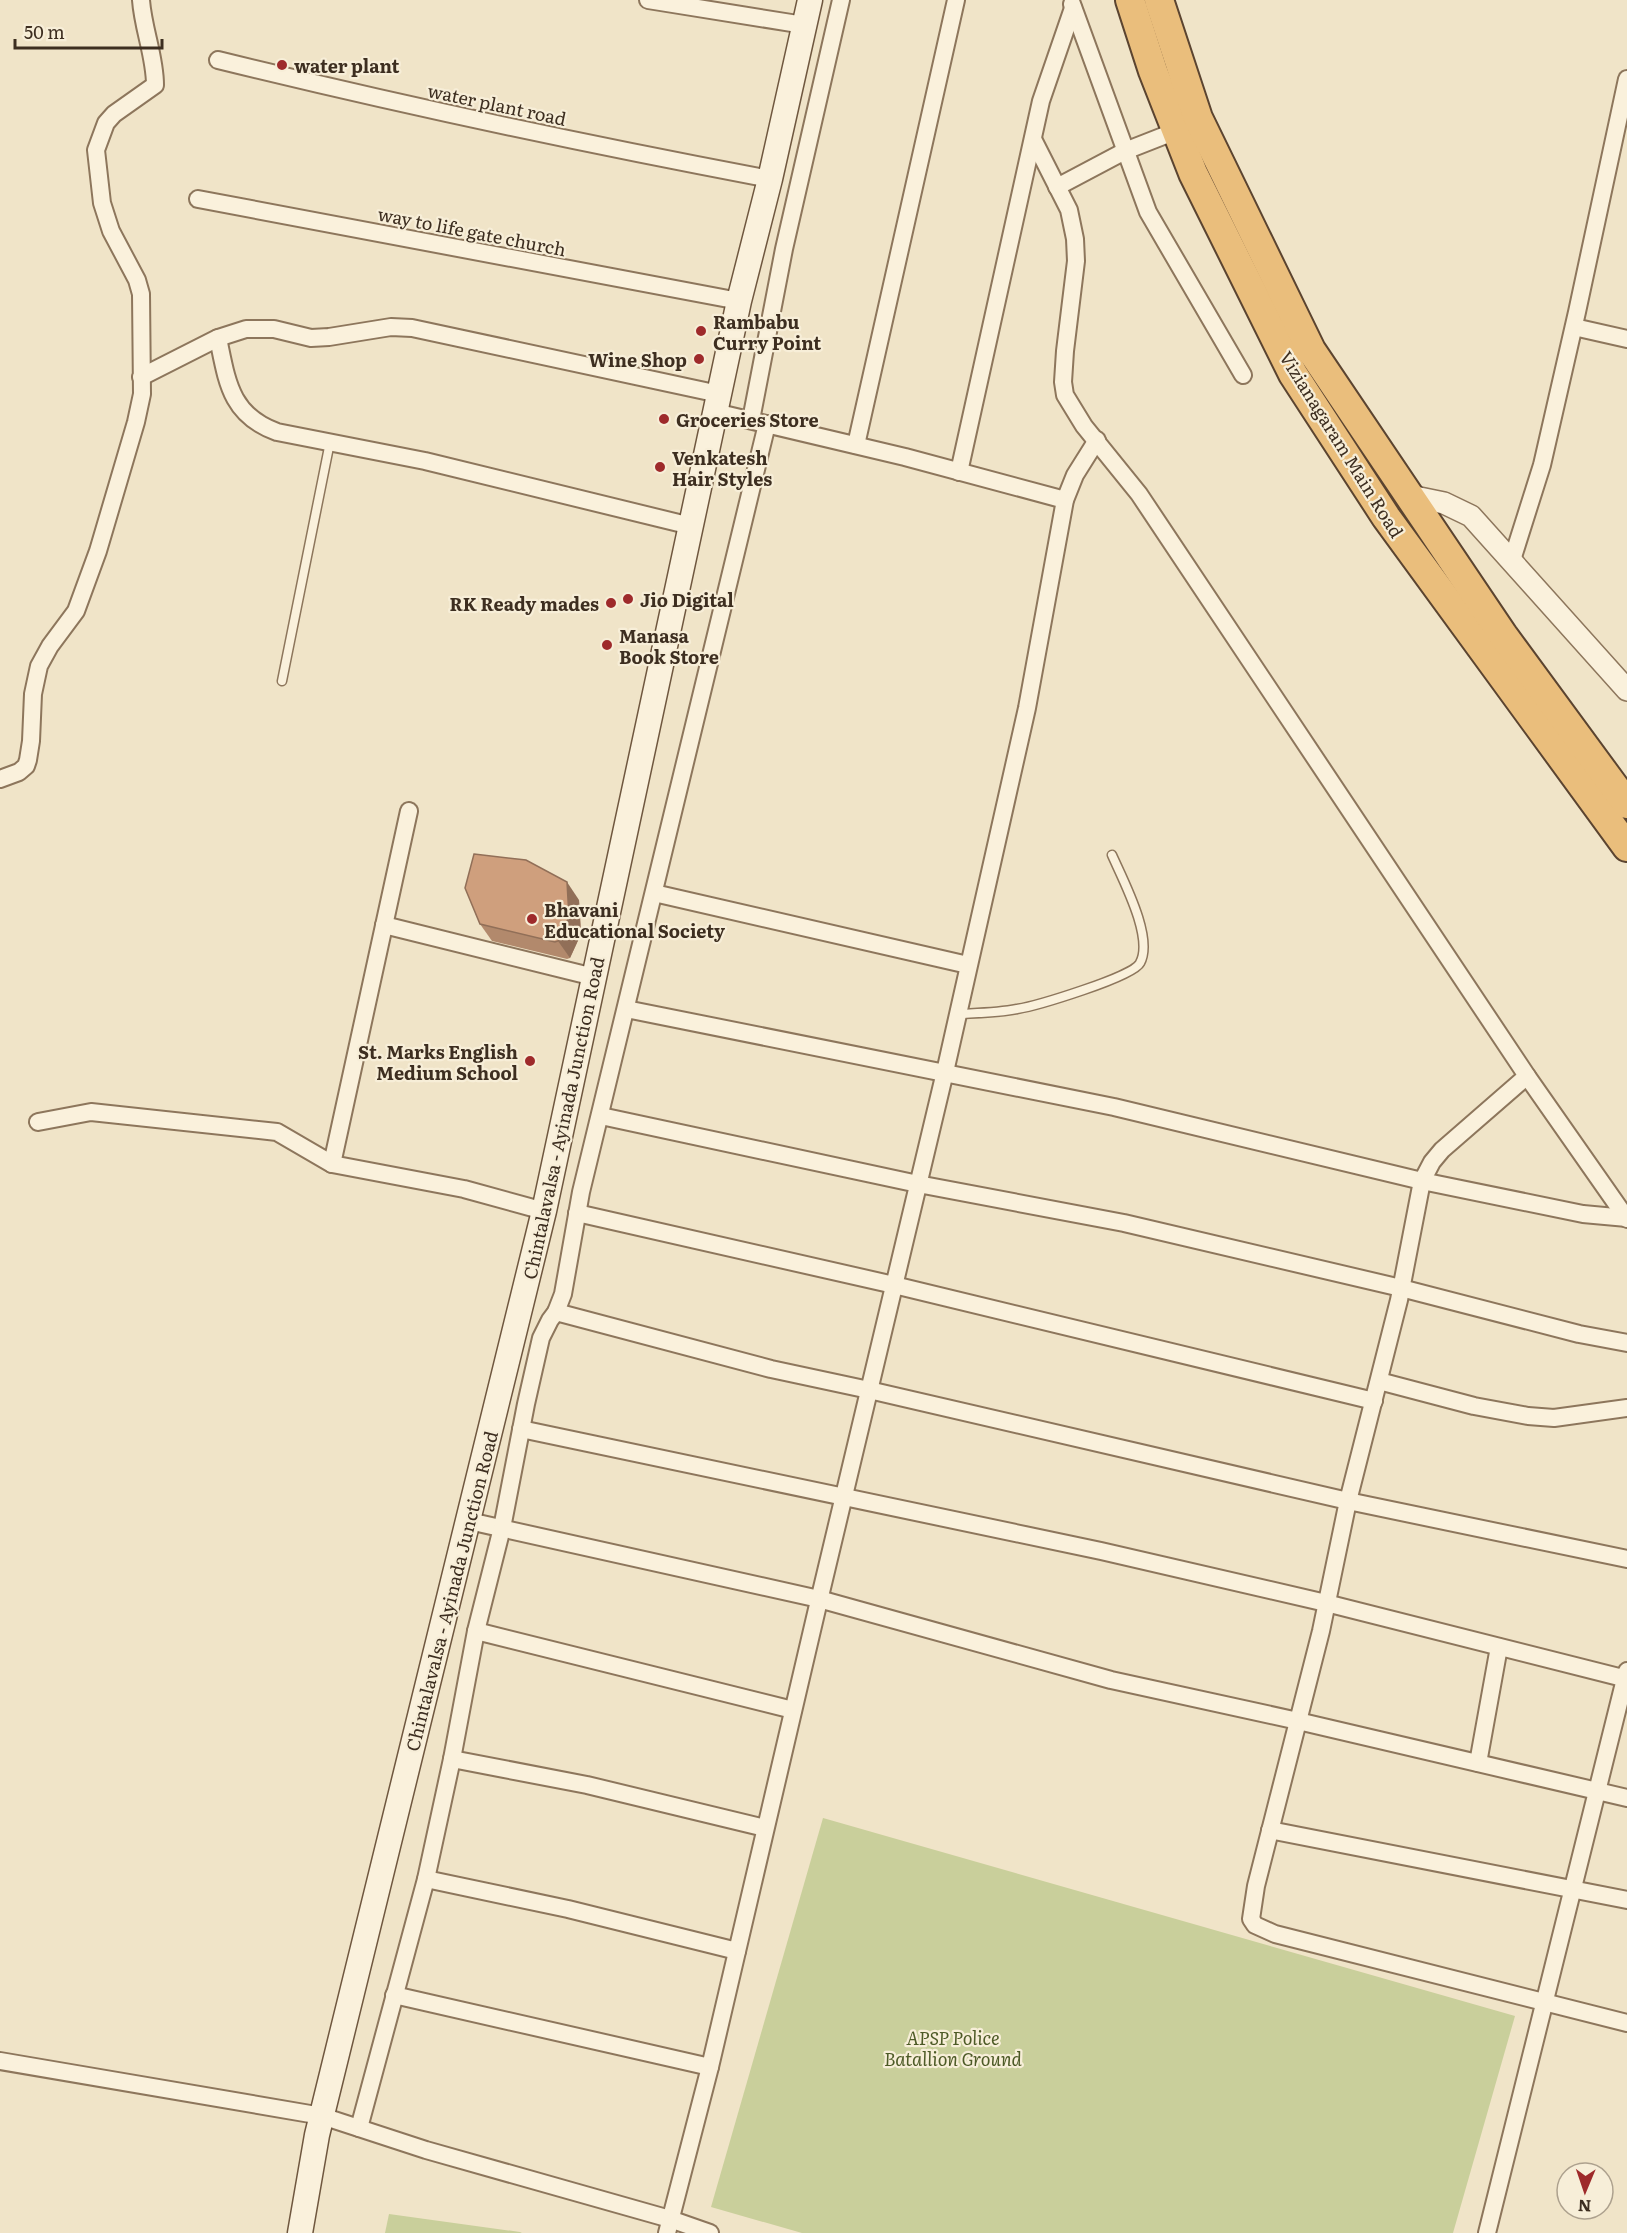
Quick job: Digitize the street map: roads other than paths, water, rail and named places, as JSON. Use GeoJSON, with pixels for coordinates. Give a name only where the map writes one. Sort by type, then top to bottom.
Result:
{"type":"FeatureCollection","features":[{"type":"Feature","properties":{"kind":"highway","name":"Vizianagaram Main Road"},"geometry":{"type":"LineString","coordinates":[[1131,0],[1153,71],[1193,173],[1293,374],[1386,517],[1627,847]]}},
{"type":"Feature","properties":{"kind":"highway","name":"Vizianagaram Main Road"},"geometry":{"type":"LineString","coordinates":[[1159,0],[1198,118],[1311,350],[1503,635],[1627,804]]}},
{"type":"Feature","properties":{"kind":"main road","name":"Chintalavalsa - Ayinada Junction Road"},"geometry":{"type":"LineString","coordinates":[[300,2233],[322,2116],[544,1212],[739,301],[770,179],[810,0]]}},
{"type":"Feature","properties":{"kind":"street"},"geometry":{"type":"LineString","coordinates":[[0,779],[19,772],[26,766],[31,741],[33,694],[39,666],[50,646],[76,611],[98,551],[136,422],[141,394],[141,294],[137,280],[108,222],[102,203],[96,150],[106,123],[114,114],[155,86],[155,67],[148,45],[141,0]]}},
{"type":"Feature","properties":{"kind":"street"},"geometry":{"type":"LineString","coordinates":[[648,0],[804,25]]}},
{"type":"Feature","properties":{"kind":"street"},"geometry":{"type":"LineString","coordinates":[[359,2128],[426,1879],[476,1631],[502,1528],[541,1338],[563,1294],[572,1257],[577,1213],[654,893],[759,422],[784,249],[841,0]]}},
{"type":"Feature","properties":{"kind":"street"},"geometry":{"type":"LineString","coordinates":[[856,445],[956,0]]}},
{"type":"Feature","properties":{"kind":"street"},"geometry":{"type":"LineString","coordinates":[[959,472],[1033,139],[1048,77],[1072,4]]}},
{"type":"Feature","properties":{"kind":"street"},"geometry":{"type":"LineString","coordinates":[[1072,4],[1148,212],[1243,375]]}},
{"type":"Feature","properties":{"kind":"street","name":"water plant road"},"geometry":{"type":"LineString","coordinates":[[218,60],[364,96],[641,155],[770,179]]}},
{"type":"Feature","properties":{"kind":"street"},"geometry":{"type":"LineString","coordinates":[[1512,560],[1542,465],[1627,80]]}},
{"type":"Feature","properties":{"kind":"street"},"geometry":{"type":"LineString","coordinates":[[1057,188],[1125,152],[1176,131]]}},
{"type":"Feature","properties":{"kind":"street"},"geometry":{"type":"LineString","coordinates":[[1033,139],[1069,210],[1076,239],[1076,261],[1065,351],[1065,395],[1084,426],[1139,494],[1527,1076],[1627,1218]]}},
{"type":"Feature","properties":{"kind":"street","name":"way to life gate church"},"geometry":{"type":"LineString","coordinates":[[198,199],[739,301]]}},
{"type":"Feature","properties":{"kind":"street"},"geometry":{"type":"LineString","coordinates":[[141,377],[218,338],[246,329],[259,327],[274,329],[311,338],[391,327],[412,328],[717,403],[759,422],[1065,500]]}},
{"type":"Feature","properties":{"kind":"street"},"geometry":{"type":"LineString","coordinates":[[1574,327],[1627,339]]}},
{"type":"Feature","properties":{"kind":"street"},"geometry":{"type":"LineString","coordinates":[[218,338],[227,384],[249,417],[261,426],[277,432],[425,461],[691,526]]}},
{"type":"Feature","properties":{"kind":"street"},"geometry":{"type":"LineString","coordinates":[[669,2226],[711,2067],[765,1828],[945,1072],[1027,708],[1065,500],[1075,475],[1097,440]]}},
{"type":"Feature","properties":{"kind":"street"},"geometry":{"type":"LineString","coordinates":[[1410,496],[1444,503],[1471,516],[1627,690]]}},
{"type":"Feature","properties":{"kind":"street"},"geometry":{"type":"LineString","coordinates":[[332,1164],[409,811]]}},
{"type":"Feature","properties":{"kind":"street"},"geometry":{"type":"LineString","coordinates":[[654,893],[968,966]]}},
{"type":"Feature","properties":{"kind":"street"},"geometry":{"type":"LineString","coordinates":[[384,925],[594,977]]}},
{"type":"Feature","properties":{"kind":"street"},"geometry":{"type":"LineString","coordinates":[[626,1009],[1114,1107],[1422,1181],[1583,1214],[1627,1218]]}},
{"type":"Feature","properties":{"kind":"street"},"geometry":{"type":"LineString","coordinates":[[1527,1076],[1442,1150],[1432,1161],[1422,1181],[1401,1288],[1348,1501],[1326,1603],[1251,1911],[1251,1919],[1255,1925],[1275,1934],[1627,2023]]}},
{"type":"Feature","properties":{"kind":"street"},"geometry":{"type":"LineString","coordinates":[[38,1122],[91,1112],[278,1132],[332,1164],[464,1188],[544,1212]]}},
{"type":"Feature","properties":{"kind":"street"},"geometry":{"type":"LineString","coordinates":[[601,1116],[918,1184],[1124,1223],[1401,1288],[1579,1334],[1627,1343]]}},
{"type":"Feature","properties":{"kind":"street"},"geometry":{"type":"LineString","coordinates":[[577,1213],[894,1285],[1374,1401]]}},
{"type":"Feature","properties":{"kind":"street"},"geometry":{"type":"LineString","coordinates":[[556,1312],[771,1369],[1348,1501],[1627,1559]]}},
{"type":"Feature","properties":{"kind":"street"},"geometry":{"type":"LineString","coordinates":[[1379,1381],[1474,1406],[1528,1416],[1554,1418],[1627,1408]]}},
{"type":"Feature","properties":{"kind":"street"},"geometry":{"type":"LineString","coordinates":[[521,1429],[1101,1551],[1626,1676],[1487,2233]]}},
{"type":"Feature","properties":{"kind":"street"},"geometry":{"type":"LineString","coordinates":[[469,1521],[819,1599],[1111,1680],[1627,1798]]}},
{"type":"Feature","properties":{"kind":"street"},"geometry":{"type":"LineString","coordinates":[[476,1631],[793,1710]]}},
{"type":"Feature","properties":{"kind":"street"},"geometry":{"type":"LineString","coordinates":[[1478,1763],[1499,1647]]}},
{"type":"Feature","properties":{"kind":"street"},"geometry":{"type":"LineString","coordinates":[[452,1759],[587,1785],[765,1828]]}},
{"type":"Feature","properties":{"kind":"street"},"geometry":{"type":"LineString","coordinates":[[1270,1830],[1627,1900]]}},
{"type":"Feature","properties":{"kind":"street"},"geometry":{"type":"LineString","coordinates":[[426,1879],[568,1910],[737,1951]]}},
{"type":"Feature","properties":{"kind":"street"},"geometry":{"type":"LineString","coordinates":[[394,1995],[711,2067]]}},
{"type":"Feature","properties":{"kind":"street"},"geometry":{"type":"LineString","coordinates":[[0,2061],[322,2116],[669,2226],[710,2233]]}},
{"type":"Feature","properties":{"kind":"lane"},"geometry":{"type":"LineString","coordinates":[[282,681],[330,442]]}},
{"type":"Feature","properties":{"kind":"lane"},"geometry":{"type":"LineString","coordinates":[[958,1014],[1019,1009],[1136,969],[1141,962],[1142,954],[1141,925],[1112,855]]}},
{"type":"Feature","properties":{"kind":"place","name":"water plant"},"geometry":{"type":"Point","coordinates":[282,65]}},
{"type":"Feature","properties":{"kind":"place","name":"Rambabu Curry Point"},"geometry":{"type":"Point","coordinates":[701,331]}},
{"type":"Feature","properties":{"kind":"place","name":"Wine Shop"},"geometry":{"type":"Point","coordinates":[699,359]}},
{"type":"Feature","properties":{"kind":"place","name":"Groceries Store"},"geometry":{"type":"Point","coordinates":[664,419]}},
{"type":"Feature","properties":{"kind":"place","name":"Venkatesh Hair Styles"},"geometry":{"type":"Point","coordinates":[660,467]}},
{"type":"Feature","properties":{"kind":"place","name":"Jio Digital"},"geometry":{"type":"Point","coordinates":[628,599]}},
{"type":"Feature","properties":{"kind":"place","name":"RK Ready mades"},"geometry":{"type":"Point","coordinates":[611,603]}},
{"type":"Feature","properties":{"kind":"place","name":"Manasa Book Store"},"geometry":{"type":"Point","coordinates":[607,645]}},
{"type":"Feature","properties":{"kind":"place","name":"Bhavani Educational Society"},"geometry":{"type":"Point","coordinates":[532,919]}},
{"type":"Feature","properties":{"kind":"place","name":"St. Marks English Medium School"},"geometry":{"type":"Point","coordinates":[530,1061]}},
{"type":"Feature","properties":{"kind":"park label","name":"APSP Police Batallion Ground"},"geometry":{"type":"Point","coordinates":[953,2047]}}]}
